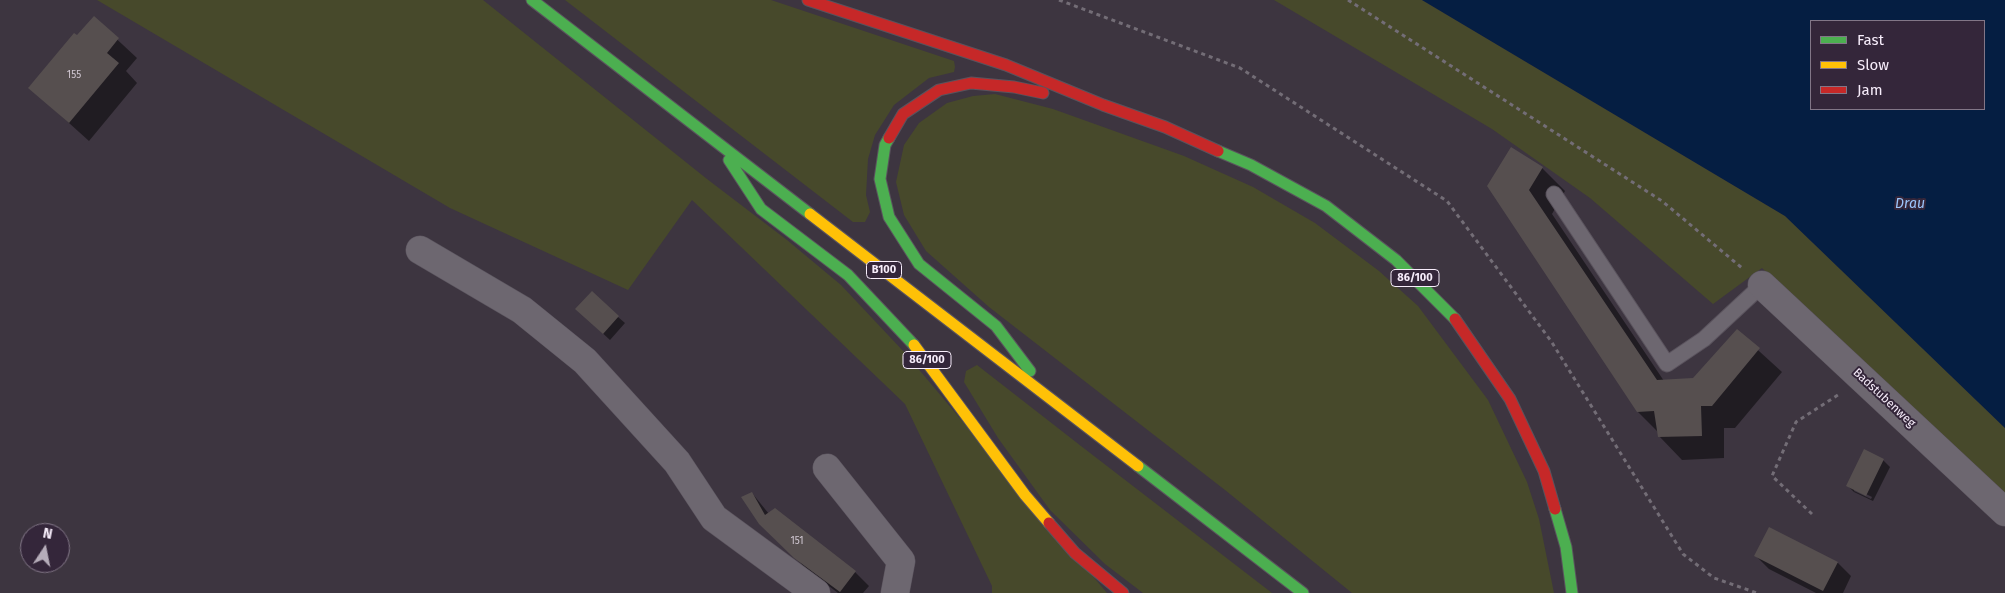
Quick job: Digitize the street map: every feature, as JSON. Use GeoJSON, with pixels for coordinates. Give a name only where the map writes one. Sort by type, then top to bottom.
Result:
{"type":"FeatureCollection","features":[{"type":"Feature","properties":{"kind":"main road","name":"B100"},"geometry":{"type":"LineString","coordinates":[[532,0],[1303,593]]}},
{"type":"Feature","properties":{"kind":"main road","name":"86/100"},"geometry":{"type":"LineString","coordinates":[[808,0],[1006,65],[1103,105],[1165,127],[1251,165],[1326,206],[1396,260],[1458,322],[1510,399],[1544,471],[1566,547],[1572,593]]}},
{"type":"Feature","properties":{"kind":"main road","name":"86/100"},"geometry":{"type":"LineString","coordinates":[[1051,400],[996,326],[919,264],[889,217],[880,179],[884,145],[903,114],[939,90],[971,83],[1014,86],[1103,105]]}},
{"type":"Feature","properties":{"kind":"main road","name":"86/100"},"geometry":{"type":"LineString","coordinates":[[716,143],[761,209],[848,275],[922,353],[1025,495],[1075,553],[1123,593]]}},
{"type":"Feature","properties":{"kind":"street"},"geometry":{"type":"LineString","coordinates":[[420,250],[522,310],[585,361],[677,462],[714,518],[816,593]]}},
{"type":"Feature","properties":{"kind":"street","name":"Badstubenweg"},"geometry":{"type":"LineString","coordinates":[[1762,285],[2005,512]]}},
{"type":"Feature","properties":{"kind":"street"},"geometry":{"type":"LineString","coordinates":[[827,468],[901,561],[895,593]]}},
{"type":"Feature","properties":{"kind":"lane"},"geometry":{"type":"LineString","coordinates":[[1554,194],[1667,364],[1704,339],[1762,285]]}},
{"type":"Feature","properties":{"kind":"path"},"geometry":{"type":"LineString","coordinates":[[1348,0],[1662,201],[1762,285]]}},
{"type":"Feature","properties":{"kind":"path"},"geometry":{"type":"LineString","coordinates":[[1812,514],[1772,476],[1796,422],[1834,396],[1872,386]]}},
{"type":"Feature","properties":{"kind":"green space"},"geometry":{"type":"Polygon","coordinates":[[[97,0],[483,0],[707,179],[787,240],[841,285],[905,353],[1107,593],[992,593],[992,586],[905,404],[692,200],[628,290],[450,208],[97,0]]]}},
{"type":"Feature","properties":{"kind":"green space"},"geometry":{"type":"Polygon","coordinates":[[[565,0],[771,0],[954,61],[955,67],[954,72],[929,78],[894,105],[875,135],[868,159],[866,195],[870,212],[865,222],[853,222],[565,0]]]}},
{"type":"Feature","properties":{"kind":"green space"},"geometry":{"type":"Polygon","coordinates":[[[1274,0],[1422,0],[1785,216],[2005,428],[2005,499],[1762,268],[1713,304],[1590,198],[1492,129],[1274,0]]]}},
{"type":"Feature","properties":{"kind":"green space"},"geometry":{"type":"Polygon","coordinates":[[[995,94],[1053,109],[1184,156],[1253,187],[1315,223],[1379,271],[1418,306],[1488,400],[1527,482],[1539,519],[1554,593],[1352,593],[1225,490],[989,307],[926,251],[904,215],[896,182],[904,145],[919,123],[947,103],[973,96],[995,94]]]}},
{"type":"Feature","properties":{"kind":"green space"},"geometry":{"type":"Polygon","coordinates":[[[977,365],[1272,593],[1143,593],[1105,564],[1050,510],[998,438],[964,382],[966,371],[977,365]]]}},
{"type":"Feature","properties":{"kind":"water","name":"Drau"},"geometry":{"type":"Polygon","coordinates":[[[1422,0],[2005,0],[2005,428],[1785,216],[1422,0]]]}},
{"type":"Feature","properties":{"kind":"building"},"geometry":{"type":"Polygon","coordinates":[[[94,16],[119,38],[107,53],[119,63],[69,123],[28,88],[74,33],[77,35],[94,16]]]}},
{"type":"Feature","properties":{"kind":"building"},"geometry":{"type":"Polygon","coordinates":[[[1511,147],[1543,167],[1529,190],[1657,380],[1693,378],[1737,329],[1760,348],[1712,406],[1701,406],[1702,436],[1658,437],[1654,411],[1637,412],[1487,186],[1511,147]]]}},
{"type":"Feature","properties":{"kind":"building"},"geometry":{"type":"Polygon","coordinates":[[[592,291],[619,316],[603,334],[575,309],[592,291]]]}},
{"type":"Feature","properties":{"kind":"building"},"geometry":{"type":"Polygon","coordinates":[[[1864,449],[1884,459],[1866,496],[1846,486],[1864,449]]]}},
{"type":"Feature","properties":{"kind":"building"},"geometry":{"type":"Polygon","coordinates":[[[752,492],[765,515],[775,508],[856,571],[840,592],[794,558],[759,524],[741,497],[752,492]]]}},
{"type":"Feature","properties":{"kind":"building"},"geometry":{"type":"Polygon","coordinates":[[[1769,527],[1838,562],[1823,591],[1754,556],[1769,527]]]}},
{"type":"Feature","properties":{"kind":"traffic: fast"},"geometry":{"type":"LineString","coordinates":[[532,0],[810,214]]}},
{"type":"Feature","properties":{"kind":"traffic: fast"},"geometry":{"type":"LineString","coordinates":[[889,138],[885,145],[880,179],[889,217],[919,264],[996,326],[1030,371]]}},
{"type":"Feature","properties":{"kind":"traffic: fast"},"geometry":{"type":"LineString","coordinates":[[1218,151],[1251,165],[1326,206],[1396,260],[1455,319]]}},
{"type":"Feature","properties":{"kind":"traffic: fast"},"geometry":{"type":"LineString","coordinates":[[729,160],[761,209],[848,275],[914,345]]}},
{"type":"Feature","properties":{"kind":"traffic: fast"},"geometry":{"type":"LineString","coordinates":[[1138,466],[1303,593]]}},
{"type":"Feature","properties":{"kind":"traffic: fast"},"geometry":{"type":"LineString","coordinates":[[1555,509],[1566,547],[1572,593]]}},
{"type":"Feature","properties":{"kind":"traffic: slow"},"geometry":{"type":"LineString","coordinates":[[810,214],[1138,466]]}},
{"type":"Feature","properties":{"kind":"traffic: slow"},"geometry":{"type":"LineString","coordinates":[[914,345],[1025,495],[1049,523]]}},
{"type":"Feature","properties":{"kind":"traffic: jam"},"geometry":{"type":"LineString","coordinates":[[808,0],[1006,65],[1103,105],[1165,127],[1218,151]]}},
{"type":"Feature","properties":{"kind":"traffic: jam"},"geometry":{"type":"LineString","coordinates":[[889,138],[903,114],[939,90],[971,83],[1014,87],[1043,93]]}},
{"type":"Feature","properties":{"kind":"traffic: jam"},"geometry":{"type":"LineString","coordinates":[[1455,319],[1510,399],[1544,471],[1555,509]]}},
{"type":"Feature","properties":{"kind":"traffic: jam"},"geometry":{"type":"LineString","coordinates":[[1049,523],[1075,553],[1123,593]]}}]}
